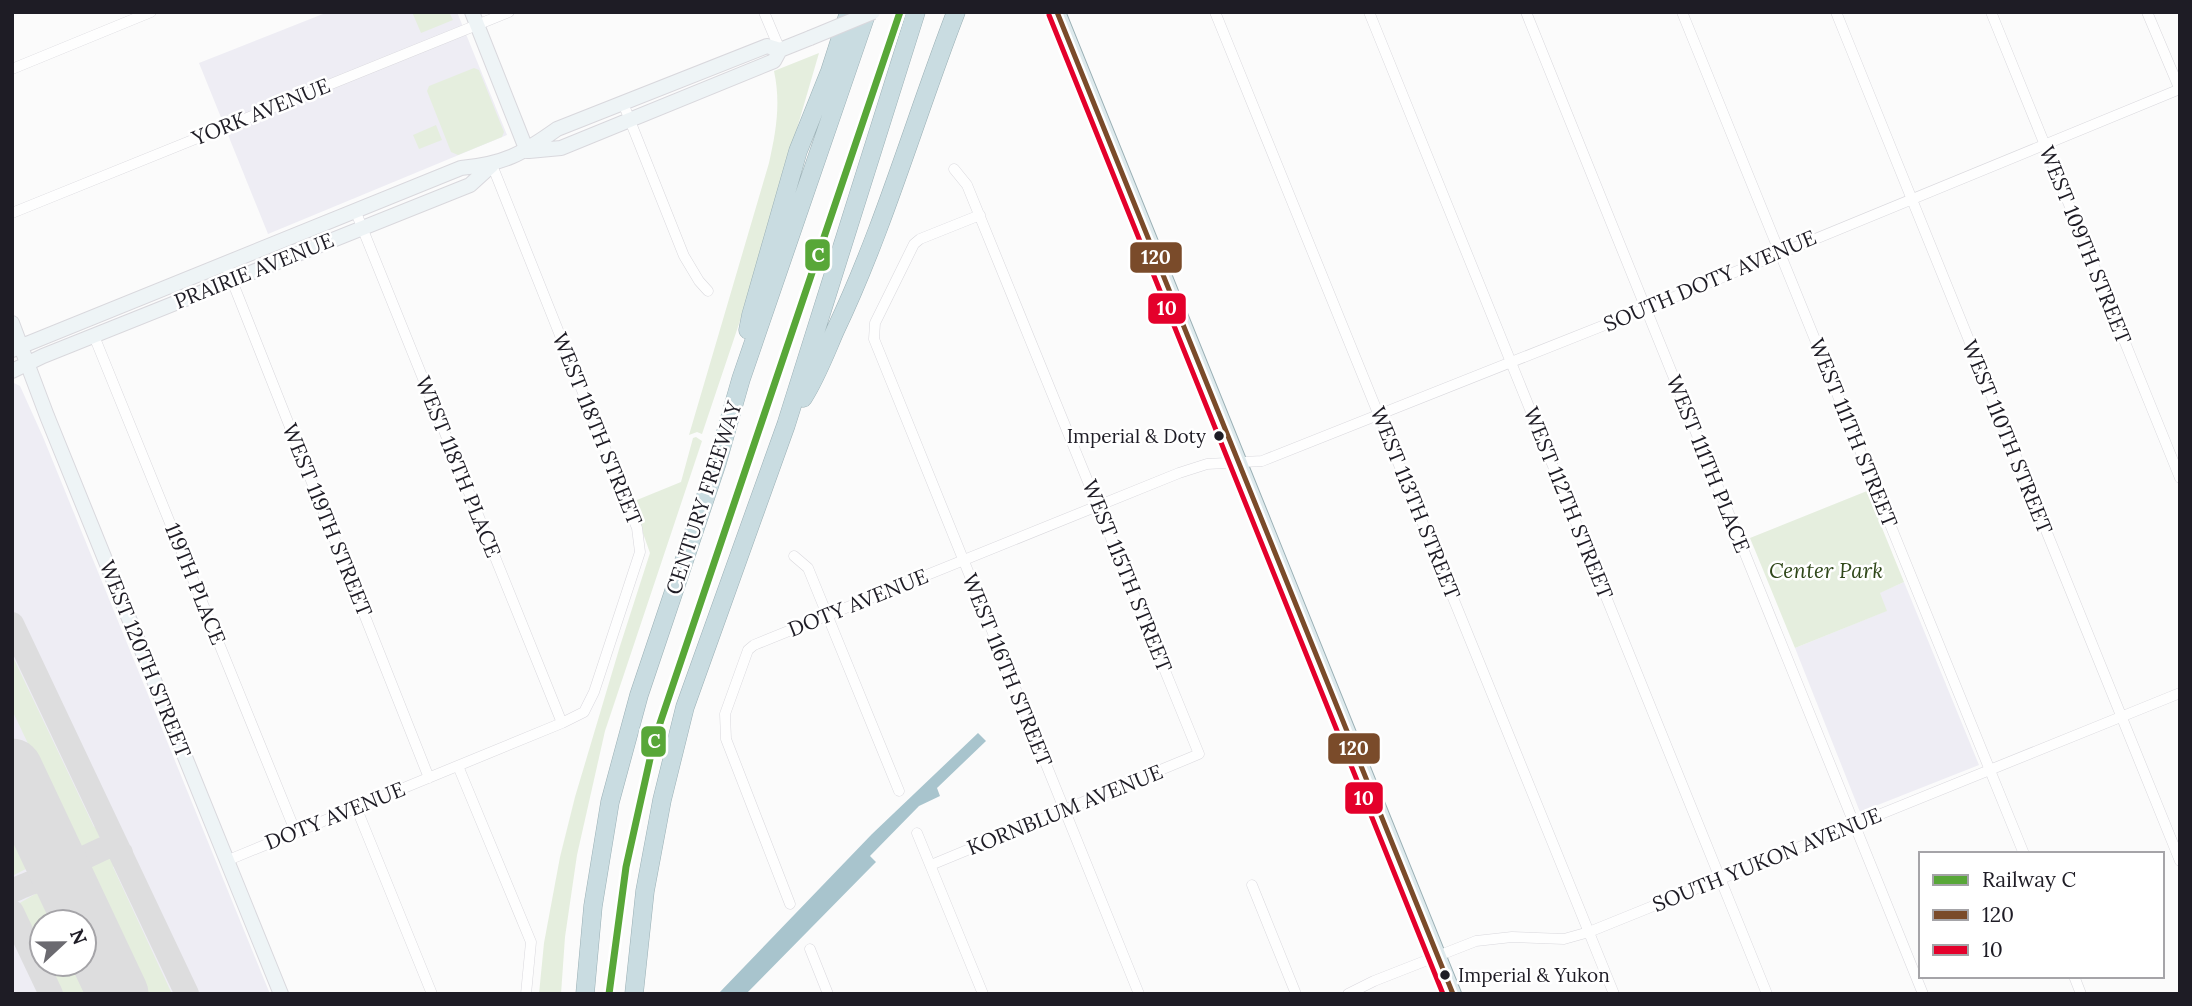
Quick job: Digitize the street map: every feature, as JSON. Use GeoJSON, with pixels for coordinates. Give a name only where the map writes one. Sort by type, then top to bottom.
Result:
{"type":"FeatureCollection","features":[{"type":"Feature","properties":{"kind":"highway"},"geometry":{"type":"LineString","coordinates":[[741,379],[751,315],[798,151],[830,71],[849,12]]}},
{"type":"Feature","properties":{"kind":"highway","name":"CENTURY FREEWAY"},"geometry":{"type":"LineString","coordinates":[[585,994],[593,906],[610,802],[639,695],[717,463],[741,379],[867,12]]}},
{"type":"Feature","properties":{"kind":"highway"},"geometry":{"type":"LineString","coordinates":[[634,994],[645,891],[662,800],[685,707],[786,425],[916,12]]}},
{"type":"Feature","properties":{"kind":"highway"},"geometry":{"type":"LineString","coordinates":[[786,425],[807,391],[850,301],[886,208],[949,12]]}},
{"type":"Feature","properties":{"kind":"highway"},"geometry":{"type":"LineString","coordinates":[[927,87],[956,12]]}},
{"type":"Feature","properties":{"kind":"main road","name":"PRAIRIE AVENUE"},"geometry":{"type":"LineString","coordinates":[[16,349],[461,168],[492,165],[527,151],[556,129],[767,46],[780,50],[873,12]]}},
{"type":"Feature","properties":{"kind":"main road"},"geometry":{"type":"LineString","coordinates":[[1056,12],[1453,994]]}},
{"type":"Feature","properties":{"kind":"main road"},"geometry":{"type":"LineString","coordinates":[[474,19],[527,151]]}},
{"type":"Feature","properties":{"kind":"main road","name":"PRAIRIE AVENUE"},"geometry":{"type":"LineString","coordinates":[[527,151],[561,148],[630,121],[775,61],[780,50]]}},
{"type":"Feature","properties":{"kind":"main road","name":"PRAIRIE AVENUE"},"geometry":{"type":"LineString","coordinates":[[12,371],[94,335],[470,185],[492,165]]}},
{"type":"Feature","properties":{"kind":"main road","name":"WEST 120TH STREET"},"geometry":{"type":"LineString","coordinates":[[12,323],[16,349],[27,363],[281,994]]}},
{"type":"Feature","properties":{"kind":"street"},"geometry":{"type":"LineString","coordinates":[[12,69],[151,12]]}},
{"type":"Feature","properties":{"kind":"street","name":"YORK AVENUE"},"geometry":{"type":"LineString","coordinates":[[12,213],[474,19],[509,12]]}},
{"type":"Feature","properties":{"kind":"street"},"geometry":{"type":"LineString","coordinates":[[764,12],[780,50]]}},
{"type":"Feature","properties":{"kind":"street","name":"WEST 113TH STREET"},"geometry":{"type":"LineString","coordinates":[[1215,12],[1614,994]]}},
{"type":"Feature","properties":{"kind":"street","name":"WEST 112TH STREET"},"geometry":{"type":"LineString","coordinates":[[1369,12],[1767,994]]}},
{"type":"Feature","properties":{"kind":"street","name":"WEST 111TH PLACE"},"geometry":{"type":"LineString","coordinates":[[1526,12],[1923,994]]}},
{"type":"Feature","properties":{"kind":"street","name":"WEST 111TH STREET"},"geometry":{"type":"LineString","coordinates":[[1682,12],[2023,852]]}},
{"type":"Feature","properties":{"kind":"street","name":"WEST 110TH STREET"},"geometry":{"type":"LineString","coordinates":[[1836,12],[2180,861]]}},
{"type":"Feature","properties":{"kind":"street","name":"WEST 109TH STREET"},"geometry":{"type":"LineString","coordinates":[[1991,12],[2180,478]]}},
{"type":"Feature","properties":{"kind":"street"},"geometry":{"type":"LineString","coordinates":[[2147,12],[2180,89]]}},
{"type":"Feature","properties":{"kind":"street","name":"SOUTH DOTY AVENUE"},"geometry":{"type":"LineString","coordinates":[[1238,461],[1262,461],[1645,309],[2180,89]]}},
{"type":"Feature","properties":{"kind":"street"},"geometry":{"type":"LineString","coordinates":[[623,103],[684,256],[708,291]]}},
{"type":"Feature","properties":{"kind":"street","name":"WEST 118TH STREET"},"geometry":{"type":"LineString","coordinates":[[492,165],[628,503],[640,540],[640,552],[594,692],[584,712],[562,723]]}},
{"type":"Feature","properties":{"kind":"street","name":"WEST 115TH STREET"},"geometry":{"type":"LineString","coordinates":[[954,169],[967,185],[980,215],[1199,754]]}},
{"type":"Feature","properties":{"kind":"street","name":"WEST 118TH PLACE"},"geometry":{"type":"LineString","coordinates":[[355,210],[562,723]]}},
{"type":"Feature","properties":{"kind":"street","name":"WEST 116TH STREET"},"geometry":{"type":"LineString","coordinates":[[980,215],[929,235],[914,244],[876,323],[876,346],[1139,994]]}},
{"type":"Feature","properties":{"kind":"street","name":"WEST 119TH STREET"},"geometry":{"type":"LineString","coordinates":[[225,263],[429,778]]}},
{"type":"Feature","properties":{"kind":"street","name":"119TH PLACE"},"geometry":{"type":"LineString","coordinates":[[94,335],[296,832]]}},
{"type":"Feature","properties":{"kind":"street","name":"DOTY AVENUE"},"geometry":{"type":"LineString","coordinates":[[790,904],[730,754],[724,729],[730,702],[748,650],[754,645],[1179,473],[1208,464],[1238,461]]}},
{"type":"Feature","properties":{"kind":"street"},"geometry":{"type":"LineString","coordinates":[[794,556],[808,569],[829,615],[899,791]]}},
{"type":"Feature","properties":{"kind":"street","name":"SOUTH YUKON AVENUE"},"geometry":{"type":"LineString","coordinates":[[1348,994],[1476,941],[1497,938],[1564,939],[1589,932],[2180,693]]}},
{"type":"Feature","properties":{"kind":"street","name":"DOTY AVENUE"},"geometry":{"type":"LineString","coordinates":[[226,861],[562,723]]}},
{"type":"Feature","properties":{"kind":"street","name":"KORNBLUM AVENUE"},"geometry":{"type":"LineString","coordinates":[[930,865],[1199,754]]}},
{"type":"Feature","properties":{"kind":"street"},"geometry":{"type":"LineString","coordinates":[[458,766],[531,942],[526,994]]}},
{"type":"Feature","properties":{"kind":"street"},"geometry":{"type":"LineString","coordinates":[[356,807],[432,994]]}},
{"type":"Feature","properties":{"kind":"street"},"geometry":{"type":"LineString","coordinates":[[917,833],[983,994]]}},
{"type":"Feature","properties":{"kind":"street"},"geometry":{"type":"LineString","coordinates":[[1252,885],[1296,994]]}},
{"type":"Feature","properties":{"kind":"street"},"geometry":{"type":"LineString","coordinates":[[810,949],[828,994]]}},
{"type":"Feature","properties":{"kind":"shaded area"},"geometry":{"type":"Polygon","coordinates":[[[328,12],[457,12],[507,135],[268,234],[199,63],[328,12]]]}},
{"type":"Feature","properties":{"kind":"shaded area"},"geometry":{"type":"Polygon","coordinates":[[[12,382],[20,386],[43,437],[270,994],[12,994],[12,382]]]}},
{"type":"Feature","properties":{"kind":"shaded area"},"geometry":{"type":"Polygon","coordinates":[[[1904,582],[1979,765],[1860,812],[1795,648],[1886,611],[1879,593],[1904,582]]]}},
{"type":"Feature","properties":{"kind":"green space"},"geometry":{"type":"Polygon","coordinates":[[[412,12],[449,12],[453,20],[421,33],[412,12]]]}},
{"type":"Feature","properties":{"kind":"green space"},"geometry":{"type":"Polygon","coordinates":[[[819,53],[747,300],[702,434],[697,432],[689,435],[769,163],[777,117],[774,71],[819,53]]]}},
{"type":"Feature","properties":{"kind":"green space"},"geometry":{"type":"Polygon","coordinates":[[[474,68],[479,70],[504,132],[502,137],[458,155],[451,152],[427,91],[429,86],[474,68]]]}},
{"type":"Feature","properties":{"kind":"green space"},"geometry":{"type":"Polygon","coordinates":[[[436,125],[442,140],[419,149],[413,135],[436,125]]]}},
{"type":"Feature","properties":{"kind":"green space"},"geometry":{"type":"Polygon","coordinates":[[[693,438],[702,441],[605,731],[577,855],[565,937],[561,994],[539,994],[544,943],[560,857],[575,797],[650,553],[632,502],[681,482],[693,438]]]}},
{"type":"Feature","properties":{"kind":"green space","name":"Center Park"},"geometry":{"type":"Polygon","coordinates":[[[1867,491],[1904,582],[1880,593],[1887,611],[1795,648],[1750,538],[1867,491]]]}},
{"type":"Feature","properties":{"kind":"green space"},"geometry":{"type":"Polygon","coordinates":[[[12,655],[94,827],[97,826],[100,834],[98,840],[83,849],[76,850],[71,846],[75,842],[12,710],[12,655]]]}},
{"type":"Feature","properties":{"kind":"green space"},"geometry":{"type":"Polygon","coordinates":[[[12,830],[29,865],[12,876],[12,830]]]}},
{"type":"Feature","properties":{"kind":"green space"},"geometry":{"type":"Polygon","coordinates":[[[109,857],[116,865],[113,867],[172,994],[146,994],[89,873],[84,874],[86,864],[109,857]]]}},
{"type":"Feature","properties":{"kind":"green space"},"geometry":{"type":"Polygon","coordinates":[[[37,893],[43,895],[49,908],[28,908],[28,926],[18,904],[37,893]]]}},
{"type":"Feature","properties":{"kind":"green space"},"geometry":{"type":"Polygon","coordinates":[[[52,978],[82,978],[89,994],[59,994],[52,978]]]}},
{"type":"Feature","properties":{"kind":"water"},"geometry":{"type":"Polygon","coordinates":[[[978,733],[986,741],[937,788],[940,796],[919,806],[870,856],[876,862],[746,994],[718,994],[872,834],[978,733]]]}},
{"type":"Feature","properties":{"kind":"taxiway"},"geometry":{"type":"LineString","coordinates":[[12,624],[187,994]]}},
{"type":"Feature","properties":{"kind":"taxiway"},"geometry":{"type":"LineString","coordinates":[[12,891],[44,880],[57,885],[72,897],[71,876],[79,860],[109,846],[115,847],[121,853]]}},
{"type":"Feature","properties":{"kind":"taxiway"},"geometry":{"type":"LineString","coordinates":[[12,912],[51,994]]}},
{"type":"Feature","properties":{"kind":"runway"},"geometry":{"type":"LineString","coordinates":[[12,769],[118,994]]}},
{"type":"Feature","properties":{"kind":"rail line","name":"C"},"geometry":{"type":"LineString","coordinates":[[609,994],[626,867],[654,741],[900,12]]}},
{"type":"Feature","properties":{"kind":"transit line","name":"120"},"geometry":{"type":"LineString","coordinates":[[1057,12],[1453,994]]}},
{"type":"Feature","properties":{"kind":"transit line","name":"10"},"geometry":{"type":"LineString","coordinates":[[1049,15],[1443,994]]}},
{"type":"Feature","properties":{"kind":"place","name":"Imperial & Doty"},"geometry":{"type":"Point","coordinates":[1219,436]}},
{"type":"Feature","properties":{"kind":"place","name":"Imperial & Yukon"},"geometry":{"type":"Point","coordinates":[1445,975]}}]}
